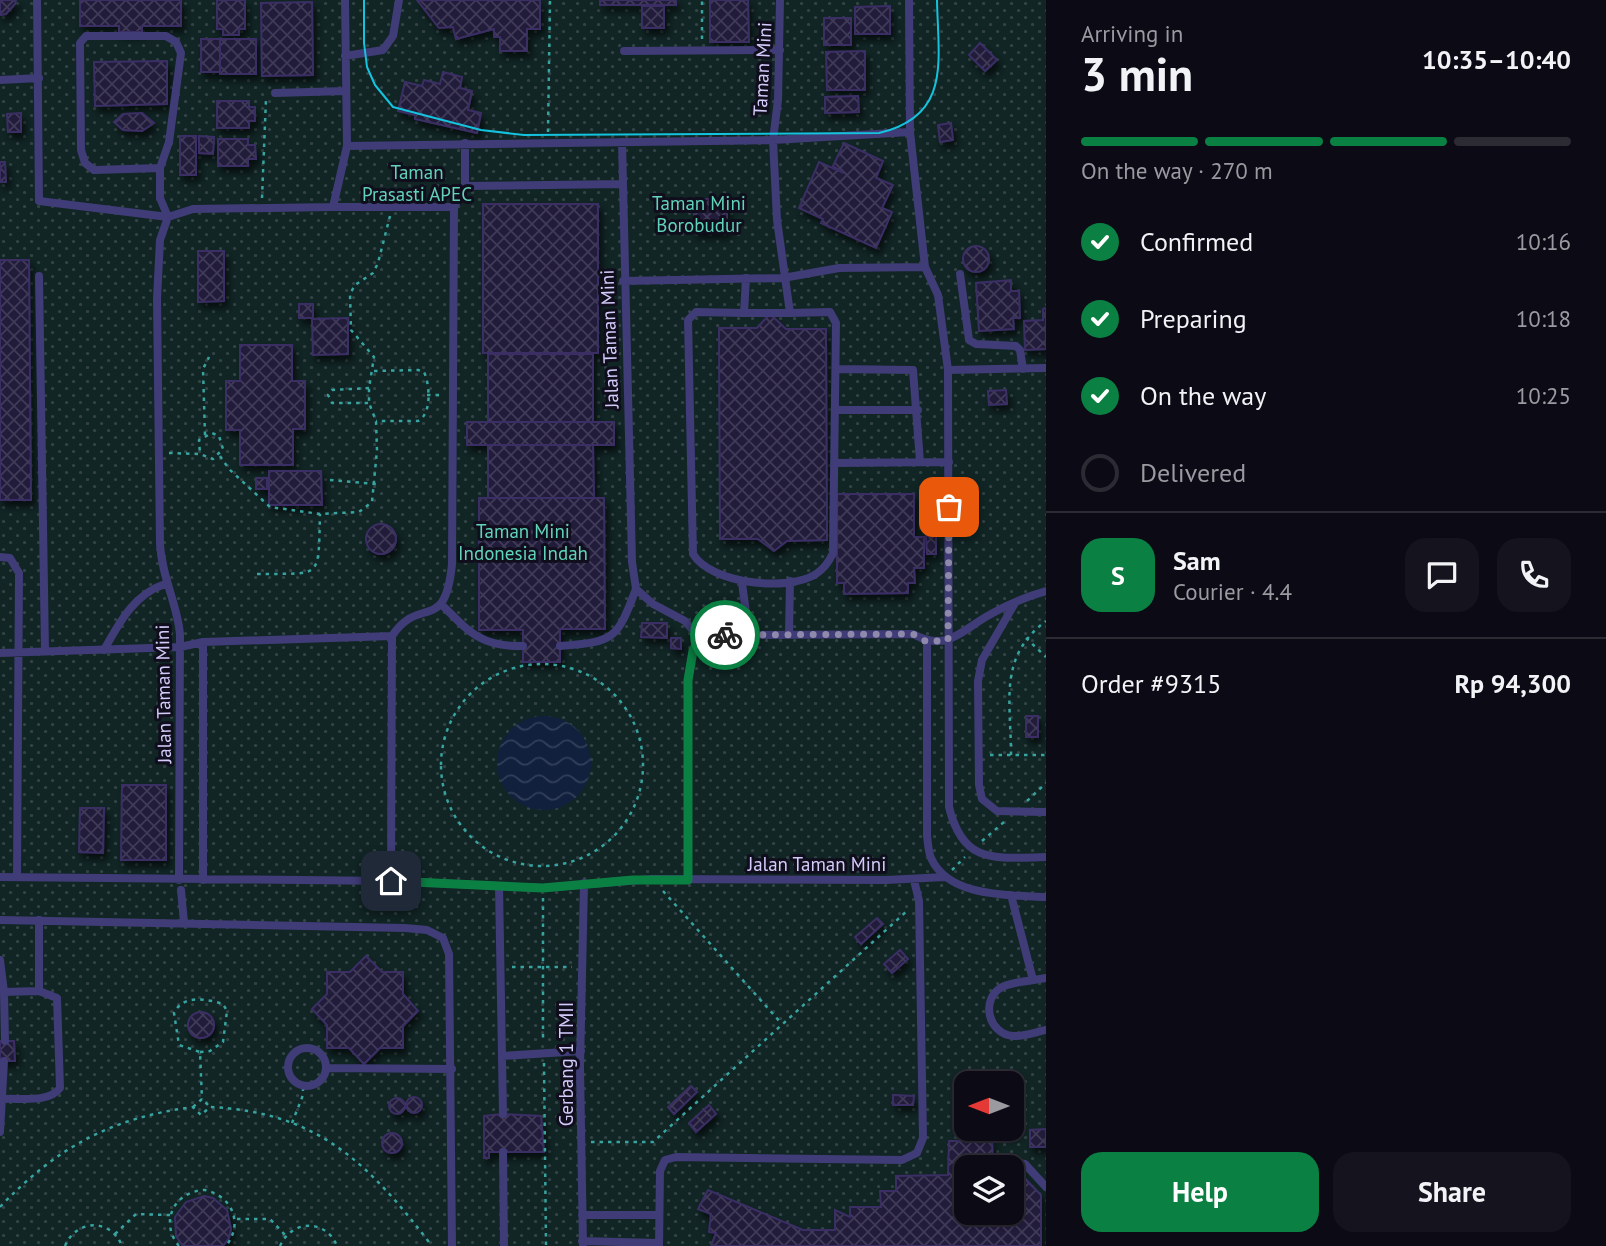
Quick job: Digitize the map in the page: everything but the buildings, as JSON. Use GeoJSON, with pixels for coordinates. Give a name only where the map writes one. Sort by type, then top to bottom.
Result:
{"type":"FeatureCollection","features":[{"type":"Feature","properties":{"kind":"lane"},"geometry":{"type":"LineString","coordinates":[[37,0],[39,201],[168,217],[193,209],[454,207]]}},
{"type":"Feature","properties":{"kind":"lane"},"geometry":{"type":"LineString","coordinates":[[333,207],[347,146],[345,0]]}},
{"type":"Feature","properties":{"kind":"lane"},"geometry":{"type":"LineString","coordinates":[[345,56],[383,50],[393,36],[399,0]]}},
{"type":"Feature","properties":{"kind":"lane","name":"Taman Mini"},"geometry":{"type":"LineString","coordinates":[[780,0],[780,50],[773,140],[783,278],[790,313]]}},
{"type":"Feature","properties":{"kind":"lane"},"geometry":{"type":"LineString","coordinates":[[909,0],[909,132],[925,267],[938,295],[948,370],[949,807],[961,841],[971,851],[1004,858],[1046,858]]}},
{"type":"Feature","properties":{"kind":"lane"},"geometry":{"type":"LineString","coordinates":[[160,168],[94,170],[83,159],[80,43],[86,36],[166,36],[179,47],[181,53],[169,142],[160,168],[160,198],[168,217]]}},
{"type":"Feature","properties":{"kind":"lane"},"geometry":{"type":"LineString","coordinates":[[624,51],[780,50]]}},
{"type":"Feature","properties":{"kind":"lane"},"geometry":{"type":"LineString","coordinates":[[0,80],[39,78]]}},
{"type":"Feature","properties":{"kind":"lane"},"geometry":{"type":"LineString","coordinates":[[275,93],[345,91]]}},
{"type":"Feature","properties":{"kind":"lane"},"geometry":{"type":"LineString","coordinates":[[347,146],[773,140],[909,132]]}},
{"type":"Feature","properties":{"kind":"lane","name":"Jalan Taman Mini"},"geometry":{"type":"LineString","coordinates":[[622,142],[623,281],[632,562],[636,589]]}},
{"type":"Feature","properties":{"kind":"lane"},"geometry":{"type":"LineString","coordinates":[[0,653],[180,647],[203,642],[392,636],[412,616],[442,605],[448,596],[452,564],[454,207],[465,186],[465,143]]}},
{"type":"Feature","properties":{"kind":"lane"},"geometry":{"type":"LineString","coordinates":[[465,186],[622,184]]}},
{"type":"Feature","properties":{"kind":"lane","name":"Jalan Taman Mini"},"geometry":{"type":"LineString","coordinates":[[168,217],[160,240],[157,299],[158,453],[160,544],[165,584],[178,619],[180,647],[179,880],[391,881],[543,888],[652,879],[914,880],[945,877]]}},
{"type":"Feature","properties":{"kind":"lane"},"geometry":{"type":"LineString","coordinates":[[623,281],[783,278],[839,268],[925,267]]}},
{"type":"Feature","properties":{"kind":"lane"},"geometry":{"type":"LineString","coordinates":[[960,274],[969,340],[976,344],[1016,346],[1020,350],[1023,369]]}},
{"type":"Feature","properties":{"kind":"lane"},"geometry":{"type":"LineString","coordinates":[[39,276],[45,651]]}},
{"type":"Feature","properties":{"kind":"lane"},"geometry":{"type":"LineString","coordinates":[[744,313],[746,278]]}},
{"type":"Feature","properties":{"kind":"lane"},"geometry":{"type":"LineString","coordinates":[[696,312],[790,313],[830,312],[834,316],[834,553],[828,565],[814,576],[790,581],[742,583],[704,565],[693,554],[688,320],[696,312]]}},
{"type":"Feature","properties":{"kind":"lane"},"geometry":{"type":"LineString","coordinates":[[948,370],[1046,368]]}},
{"type":"Feature","properties":{"kind":"lane"},"geometry":{"type":"LineString","coordinates":[[836,369],[913,370],[920,462]]}},
{"type":"Feature","properties":{"kind":"lane"},"geometry":{"type":"LineString","coordinates":[[835,411],[918,410]]}},
{"type":"Feature","properties":{"kind":"lane"},"geometry":{"type":"LineString","coordinates":[[834,463],[949,462]]}},
{"type":"Feature","properties":{"kind":"lane"},"geometry":{"type":"LineString","coordinates":[[0,557],[10,558],[19,573],[17,877]]}},
{"type":"Feature","properties":{"kind":"lane"},"geometry":{"type":"LineString","coordinates":[[789,634],[790,581]]}},
{"type":"Feature","properties":{"kind":"lane"},"geometry":{"type":"LineString","coordinates":[[742,583],[749,635]]}},
{"type":"Feature","properties":{"kind":"lane"},"geometry":{"type":"LineString","coordinates":[[104,650],[121,621],[143,594],[165,584]]}},
{"type":"Feature","properties":{"kind":"lane"},"geometry":{"type":"LineString","coordinates":[[560,646],[595,643],[611,637],[623,625],[636,589],[653,604],[685,621],[699,638]]}},
{"type":"Feature","properties":{"kind":"lane"},"geometry":{"type":"LineString","coordinates":[[699,638],[789,634],[913,634],[927,642],[948,640],[991,614],[1046,591]]}},
{"type":"Feature","properties":{"kind":"lane"},"geometry":{"type":"LineString","coordinates":[[1016,604],[982,660],[978,706],[982,799],[997,811],[1046,812]]}},
{"type":"Feature","properties":{"kind":"lane"},"geometry":{"type":"LineString","coordinates":[[442,605],[480,639],[498,646],[523,646]]}},
{"type":"Feature","properties":{"kind":"lane"},"geometry":{"type":"LineString","coordinates":[[391,881],[392,636]]}},
{"type":"Feature","properties":{"kind":"lane"},"geometry":{"type":"LineString","coordinates":[[688,880],[688,680],[693,651],[699,638]]}},
{"type":"Feature","properties":{"kind":"lane"},"geometry":{"type":"LineString","coordinates":[[203,642],[203,880]]}},
{"type":"Feature","properties":{"kind":"lane"},"geometry":{"type":"LineString","coordinates":[[927,642],[927,836],[931,858],[945,877],[968,888],[1046,897]]}},
{"type":"Feature","properties":{"kind":"lane"},"geometry":{"type":"LineString","coordinates":[[0,877],[179,880]]}},
{"type":"Feature","properties":{"kind":"lane"},"geometry":{"type":"LineString","coordinates":[[582,1243],[659,1245],[660,1171],[665,1160],[676,1157],[902,1160],[917,1153],[923,1138],[919,901],[914,880]]}},
{"type":"Feature","properties":{"kind":"lane","name":"Gerbang 1 TMII"},"geometry":{"type":"LineString","coordinates":[[582,1243],[584,883]]}},
{"type":"Feature","properties":{"kind":"lane"},"geometry":{"type":"LineString","coordinates":[[499,886],[503,1114]]}},
{"type":"Feature","properties":{"kind":"lane"},"geometry":{"type":"LineString","coordinates":[[181,890],[184,923]]}},
{"type":"Feature","properties":{"kind":"lane"},"geometry":{"type":"LineString","coordinates":[[1011,895],[1033,981]]}},
{"type":"Feature","properties":{"kind":"lane"},"geometry":{"type":"LineString","coordinates":[[0,920],[405,928],[427,930],[443,938],[449,954],[452,1246]]}},
{"type":"Feature","properties":{"kind":"lane"},"geometry":{"type":"LineString","coordinates":[[39,920],[39,991]]}},
{"type":"Feature","properties":{"kind":"lane"},"geometry":{"type":"LineString","coordinates":[[0,960],[5,1041]]}},
{"type":"Feature","properties":{"kind":"lane"},"geometry":{"type":"LineString","coordinates":[[1046,978],[1005,985],[996,992],[990,1002],[989,1016],[1004,1034],[1015,1036],[1046,1030]]}},
{"type":"Feature","properties":{"kind":"lane"},"geometry":{"type":"LineString","coordinates":[[4,992],[39,991],[51,993],[57,998],[60,1088],[55,1095],[46,1097],[4,1098]]}},
{"type":"Feature","properties":{"kind":"lane"},"geometry":{"type":"LineString","coordinates":[[299,1050],[317,1051],[326,1068],[320,1080],[303,1085],[289,1072],[290,1059],[299,1050]]}},
{"type":"Feature","properties":{"kind":"lane"},"geometry":{"type":"LineString","coordinates":[[502,1056],[581,1051]]}},
{"type":"Feature","properties":{"kind":"lane"},"geometry":{"type":"LineString","coordinates":[[0,1132],[4,1061]]}},
{"type":"Feature","properties":{"kind":"lane"},"geometry":{"type":"LineString","coordinates":[[326,1068],[452,1069]]}},
{"type":"Feature","properties":{"kind":"lane"},"geometry":{"type":"LineString","coordinates":[[503,1152],[504,1246]]}},
{"type":"Feature","properties":{"kind":"lane"},"geometry":{"type":"LineString","coordinates":[[1024,1164],[1046,1187]]}},
{"type":"Feature","properties":{"kind":"lane"},"geometry":{"type":"LineString","coordinates":[[582,1215],[659,1215]]}},
{"type":"Feature","properties":{"kind":"path"},"geometry":{"type":"LineString","coordinates":[[548,142],[550,0]]}},
{"type":"Feature","properties":{"kind":"path"},"geometry":{"type":"LineString","coordinates":[[701,50],[702,0]]}},
{"type":"Feature","properties":{"kind":"path"},"geometry":{"type":"LineString","coordinates":[[262,208],[263,111],[266,98],[275,93]]}},
{"type":"Feature","properties":{"kind":"path"},"geometry":{"type":"LineString","coordinates":[[220,456],[229,469],[270,507],[320,514],[366,509],[372,502],[376,484],[376,421],[369,403],[369,388],[374,372],[374,357],[351,330],[350,294],[355,285],[373,273],[378,263],[392,208]]}},
{"type":"Feature","properties":{"kind":"path"},"geometry":{"type":"LineString","coordinates":[[205,435],[203,369],[209,356]]}},
{"type":"Feature","properties":{"kind":"path"},"geometry":{"type":"LineString","coordinates":[[374,372],[424,372],[428,411],[418,421],[376,421]]}},
{"type":"Feature","properties":{"kind":"path"},"geometry":{"type":"LineString","coordinates":[[369,388],[332,390],[327,395],[332,403],[369,403]]}},
{"type":"Feature","properties":{"kind":"path"},"geometry":{"type":"LineString","coordinates":[[427,395],[453,394]]}},
{"type":"Feature","properties":{"kind":"path"},"geometry":{"type":"LineString","coordinates":[[158,453],[200,454],[214,459],[220,456],[223,449],[219,436],[205,435],[199,440],[200,454]]}},
{"type":"Feature","properties":{"kind":"path"},"geometry":{"type":"LineString","coordinates":[[330,480],[376,484]]}},
{"type":"Feature","properties":{"kind":"path"},"geometry":{"type":"LineString","coordinates":[[257,574],[307,573],[314,570],[319,561],[320,514]]}},
{"type":"Feature","properties":{"kind":"path"},"geometry":{"type":"LineString","coordinates":[[1011,755],[1012,667],[1016,652],[1026,638],[1046,621]]}},
{"type":"Feature","properties":{"kind":"path"},"geometry":{"type":"LineString","coordinates":[[1026,638],[1046,657]]}},
{"type":"Feature","properties":{"kind":"path"},"geometry":{"type":"LineString","coordinates":[[541,663],[565,666],[588,674],[608,688],[625,706],[636,727],[643,764],[637,800],[626,822],[610,840],[590,855],[567,864],[543,867],[507,860],[476,842],[459,824],[448,802],[442,779],[441,754],[447,730],[458,708],[474,689],[494,675],[516,666],[541,663]]}},
{"type":"Feature","properties":{"kind":"path"},"geometry":{"type":"LineString","coordinates":[[945,877],[1046,783]]}},
{"type":"Feature","properties":{"kind":"path"},"geometry":{"type":"LineString","coordinates":[[652,879],[782,1024]]}},
{"type":"Feature","properties":{"kind":"path"},"geometry":{"type":"LineString","coordinates":[[581,1142],[653,1142],[919,901]]}},
{"type":"Feature","properties":{"kind":"path"},"geometry":{"type":"LineString","coordinates":[[501,967],[582,967]]}},
{"type":"Feature","properties":{"kind":"path"},"geometry":{"type":"LineString","coordinates":[[200,998],[223,1004],[226,1011],[223,1042],[210,1051],[200,1052],[179,1045],[174,1013],[179,1005],[200,998]]}},
{"type":"Feature","properties":{"kind":"path"},"geometry":{"type":"LineString","coordinates":[[200,1052],[202,1099],[210,1107],[244,1109],[321,1135],[355,1158],[383,1184],[432,1246]]}},
{"type":"Feature","properties":{"kind":"path"},"geometry":{"type":"LineString","coordinates":[[292,1123],[303,1095],[303,1085]]}},
{"type":"Feature","properties":{"kind":"path"},"geometry":{"type":"LineString","coordinates":[[0,1207],[57,1154],[91,1135],[131,1119],[193,1107],[202,1099]]}},
{"type":"Feature","properties":{"kind":"path"},"geometry":{"type":"LineString","coordinates":[[193,1107],[201,1115],[210,1107]]}},
{"type":"Feature","properties":{"kind":"path"},"geometry":{"type":"LineString","coordinates":[[179,1246],[170,1230],[170,1215],[183,1196],[205,1190],[225,1199],[235,1219],[233,1235],[226,1246]]}},
{"type":"Feature","properties":{"kind":"path"},"geometry":{"type":"LineString","coordinates":[[116,1234],[136,1214],[170,1215]]}},
{"type":"Feature","properties":{"kind":"path"},"geometry":{"type":"LineString","coordinates":[[235,1219],[270,1219],[286,1236]]}},
{"type":"Feature","properties":{"kind":"path"},"geometry":{"type":"LineString","coordinates":[[65,1246],[72,1233],[88,1225],[106,1227],[116,1234],[122,1246]]}},
{"type":"Feature","properties":{"kind":"path"},"geometry":{"type":"LineString","coordinates":[[280,1246],[286,1236],[298,1227],[313,1226],[327,1231],[337,1246]]}},
{"type":"Feature","properties":{"kind":"green space","name":"Taman Mini Indonesia Indah"},"geometry":{"type":"Polygon","coordinates":[[[0,0],[1046,0],[1046,1246],[0,1246],[0,0]]]}},
{"type":"Feature","properties":{"kind":"water"},"geometry":{"type":"Polygon","coordinates":[[[544,716],[562,720],[577,730],[587,745],[591,763],[587,781],[577,796],[562,806],[544,810],[526,806],[511,796],[501,781],[497,763],[501,745],[511,730],[526,720],[544,716]]]}},
{"type":"Feature","properties":{"kind":"tram line"},"geometry":{"type":"LineString","coordinates":[[364,0],[367,67],[375,85],[393,107],[481,130],[524,135],[879,133],[902,125],[919,113],[930,99],[936,83],[938,64],[937,0]]}},
{"type":"Feature","properties":{"kind":"way so far"},"geometry":{"type":"LineString","coordinates":[[725,635],[913,634],[927,642],[948,640],[951,603],[949,507]]}},
{"type":"Feature","properties":{"kind":"route"},"geometry":{"type":"LineString","coordinates":[[391,881],[543,888],[633,880],[688,880],[688,680],[693,651],[699,638],[725,635]]}},
{"type":"Feature","properties":{"kind":"park label","name":"Taman Prasasti APEC"},"geometry":{"type":"Point","coordinates":[417,183]}},
{"type":"Feature","properties":{"kind":"park label","name":"Taman Mini Borobudur"},"geometry":{"type":"Point","coordinates":[699,214]}}]}
